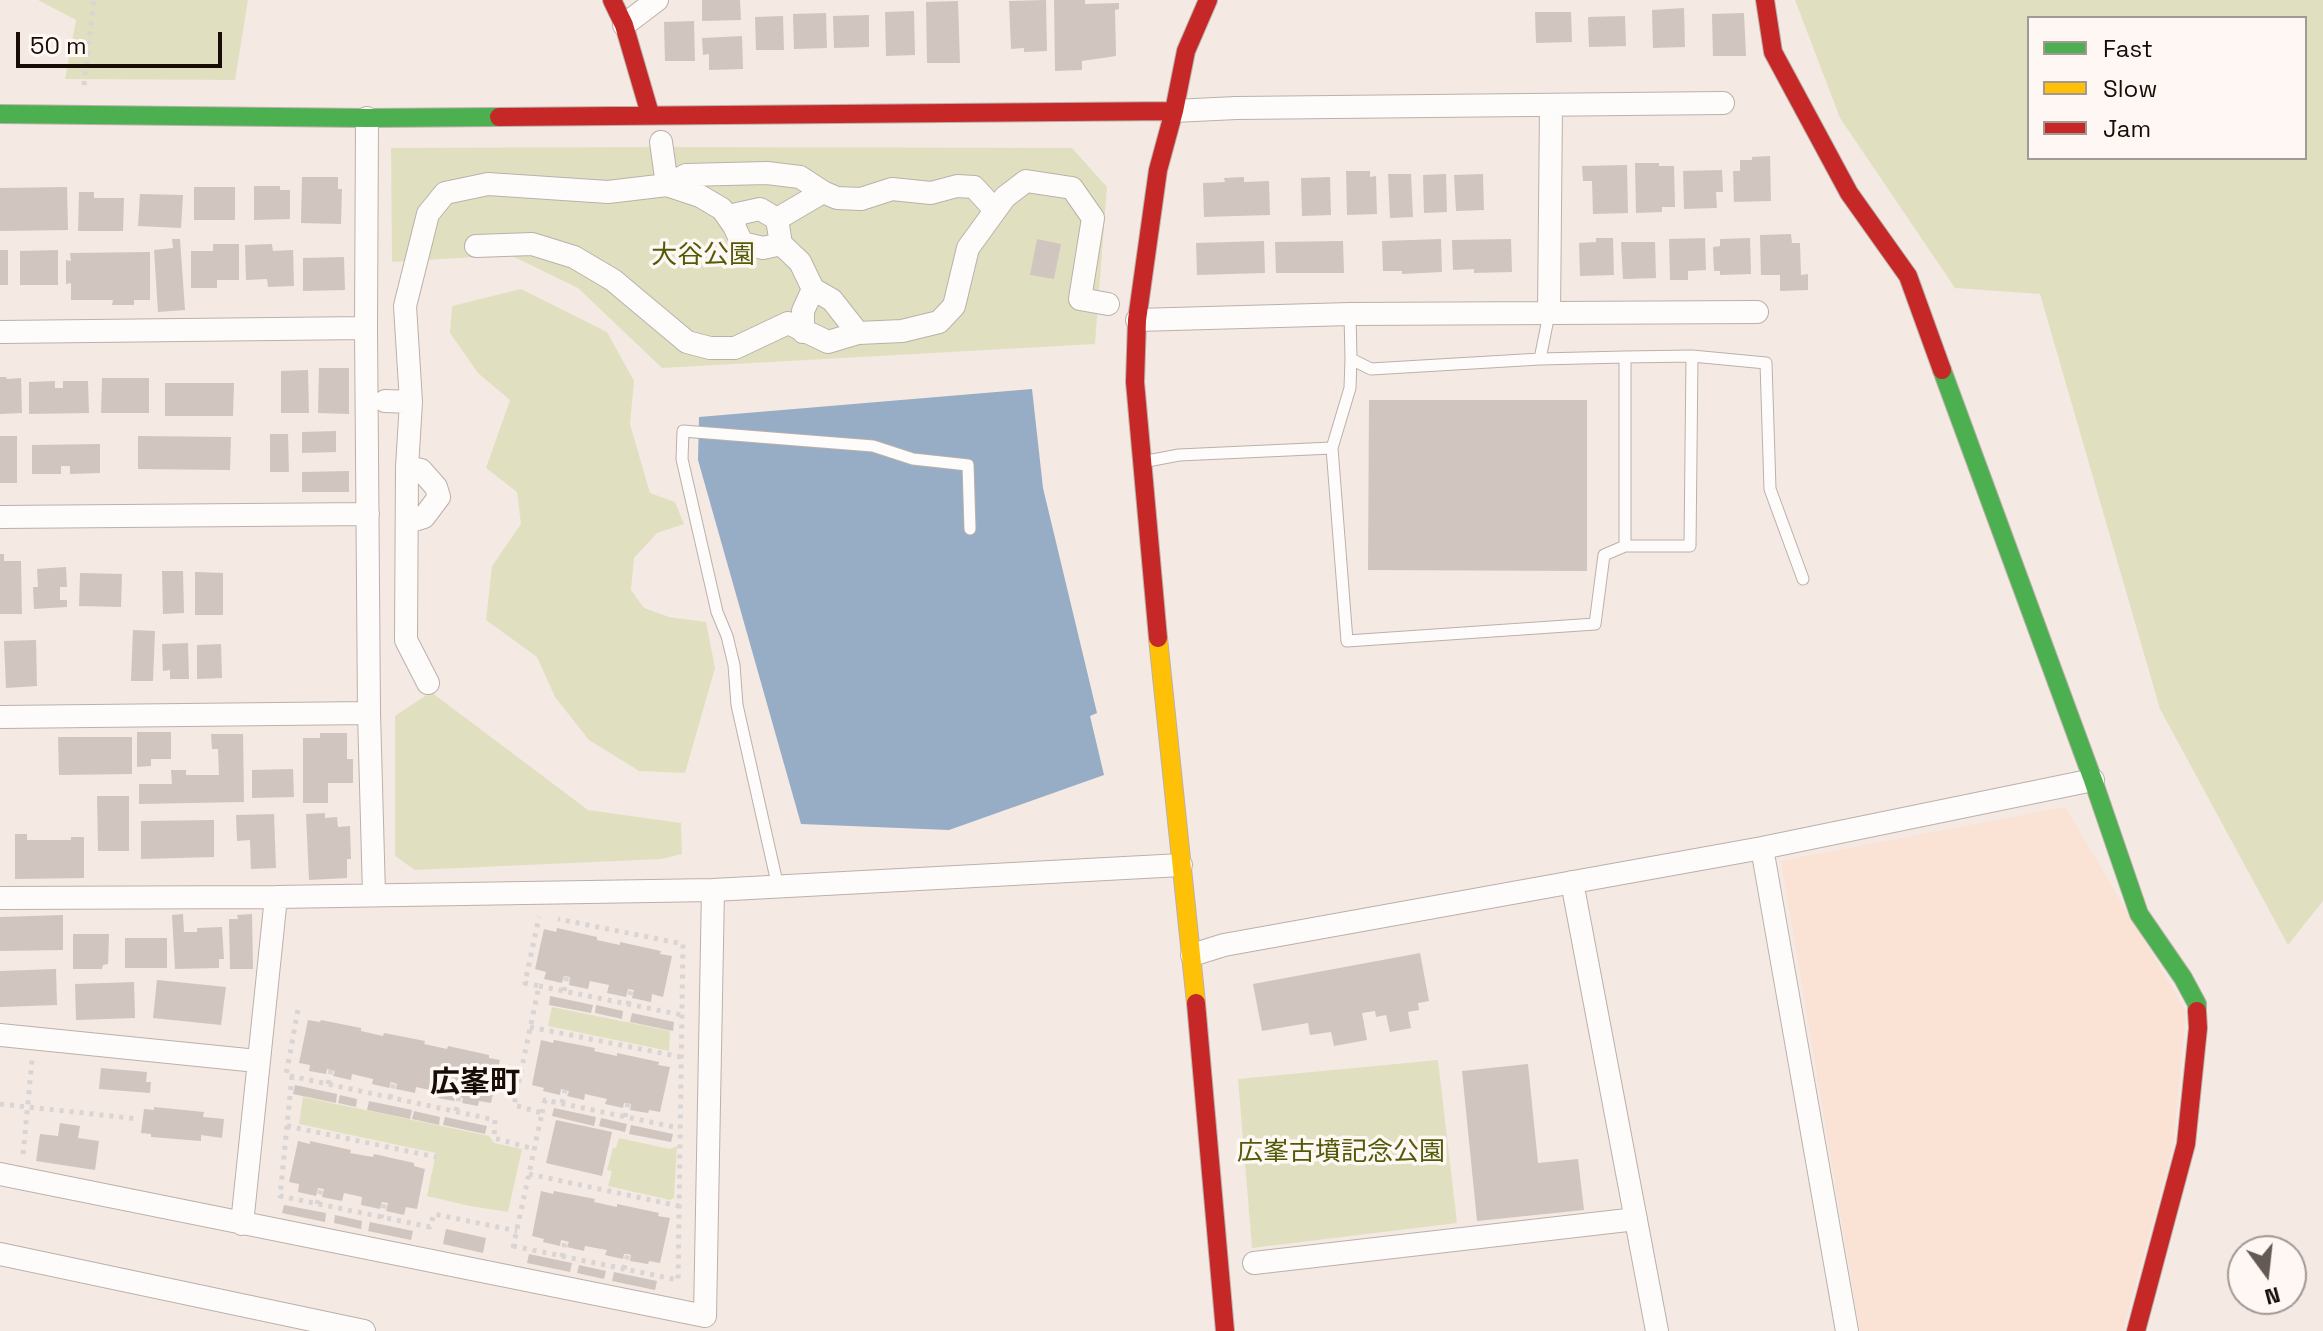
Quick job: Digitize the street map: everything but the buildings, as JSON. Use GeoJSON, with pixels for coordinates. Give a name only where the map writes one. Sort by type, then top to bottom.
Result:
{"type":"FeatureCollection","features":[{"type":"Feature","properties":{"kind":"street"},"geometry":{"type":"LineString","coordinates":[[612,0],[624,25],[650,114]]}},
{"type":"Feature","properties":{"kind":"street"},"geometry":{"type":"LineString","coordinates":[[624,25],[657,0]]}},
{"type":"Feature","properties":{"kind":"street"},"geometry":{"type":"LineString","coordinates":[[1208,0],[1186,51],[1158,170],[1137,320],[1135,382],[1192,955],[1225,1331]]}},
{"type":"Feature","properties":{"kind":"street"},"geometry":{"type":"LineString","coordinates":[[1765,0],[1773,52],[1849,193],[1908,276],[2139,914],[2197,1004],[2198,1028],[2186,1144],[2136,1331]]}},
{"type":"Feature","properties":{"kind":"street"},"geometry":{"type":"LineString","coordinates":[[0,114],[367,118],[1723,103]]}},
{"type":"Feature","properties":{"kind":"street"},"geometry":{"type":"LineString","coordinates":[[1549,314],[1551,106]]}},
{"type":"Feature","properties":{"kind":"street"},"geometry":{"type":"LineString","coordinates":[[367,118],[369,713],[374,894]]}},
{"type":"Feature","properties":{"kind":"street"},"geometry":{"type":"LineString","coordinates":[[661,142],[667,185]]}},
{"type":"Feature","properties":{"kind":"street"},"geometry":{"type":"LineString","coordinates":[[428,683],[406,640],[407,467],[411,402],[405,306],[428,214],[445,193],[488,184],[608,192],[667,185],[686,175],[767,173],[800,177],[837,198],[861,199],[892,189],[931,193],[957,186],[974,187],[995,210]]}},
{"type":"Feature","properties":{"kind":"street"},"geometry":{"type":"LineString","coordinates":[[476,246],[532,244],[574,257],[613,280],[687,342],[710,348],[735,348],[788,323],[828,342],[858,333],[902,331],[939,322],[954,306],[968,248],[1005,197],[1026,181],[1072,188],[1093,218],[1080,299],[1108,304]]}},
{"type":"Feature","properties":{"kind":"street"},"geometry":{"type":"LineString","coordinates":[[667,185],[700,196],[722,209],[742,243],[763,248],[781,244]]}},
{"type":"Feature","properties":{"kind":"street"},"geometry":{"type":"LineString","coordinates":[[777,219],[823,192]]}},
{"type":"Feature","properties":{"kind":"street"},"geometry":{"type":"LineString","coordinates":[[734,226],[737,214],[760,209],[777,219]]}},
{"type":"Feature","properties":{"kind":"street"},"geometry":{"type":"LineString","coordinates":[[777,219],[781,244],[800,262],[813,289],[832,300],[858,333]]}},
{"type":"Feature","properties":{"kind":"street"},"geometry":{"type":"LineString","coordinates":[[803,332],[803,311],[813,289]]}},
{"type":"Feature","properties":{"kind":"street"},"geometry":{"type":"LineString","coordinates":[[1137,320],[1350,314],[1757,312]]}},
{"type":"Feature","properties":{"kind":"street"},"geometry":{"type":"LineString","coordinates":[[0,332],[366,328]]}},
{"type":"Feature","properties":{"kind":"street"},"geometry":{"type":"LineString","coordinates":[[385,401],[411,402]]}},
{"type":"Feature","properties":{"kind":"street"},"geometry":{"type":"LineString","coordinates":[[407,467],[421,470],[436,487],[439,497],[424,517],[408,522]]}},
{"type":"Feature","properties":{"kind":"street"},"geometry":{"type":"LineString","coordinates":[[0,517],[368,514]]}},
{"type":"Feature","properties":{"kind":"street"},"geometry":{"type":"LineString","coordinates":[[0,717],[369,713]]}},
{"type":"Feature","properties":{"kind":"street"},"geometry":{"type":"LineString","coordinates":[[1192,955],[1224,945],[1762,848],[2093,780]]}},
{"type":"Feature","properties":{"kind":"street"},"geometry":{"type":"LineString","coordinates":[[1762,848],[1847,1331]]}},
{"type":"Feature","properties":{"kind":"street"},"geometry":{"type":"LineString","coordinates":[[0,898],[713,890],[1181,865]]}},
{"type":"Feature","properties":{"kind":"street"},"geometry":{"type":"LineString","coordinates":[[1572,882],[1657,1331]]}},
{"type":"Feature","properties":{"kind":"street"},"geometry":{"type":"LineString","coordinates":[[10,1176],[705,1316],[713,890]]}},
{"type":"Feature","properties":{"kind":"street"},"geometry":{"type":"LineString","coordinates":[[242,1224],[276,897]]}},
{"type":"Feature","properties":{"kind":"street"},"geometry":{"type":"LineString","coordinates":[[0,1035],[257,1061]]}},
{"type":"Feature","properties":{"kind":"street"},"geometry":{"type":"LineString","coordinates":[[1254,1263],[1636,1219]]}},
{"type":"Feature","properties":{"kind":"street"},"geometry":{"type":"LineString","coordinates":[[0,1254],[356,1330]]}},
{"type":"Feature","properties":{"kind":"lane"},"geometry":{"type":"LineString","coordinates":[[1350,314],[1350,388],[1332,448],[1347,641],[1595,624],[1604,555],[1625,546],[1690,546],[1692,356]]}},
{"type":"Feature","properties":{"kind":"lane"},"geometry":{"type":"LineString","coordinates":[[1540,359],[1549,314]]}},
{"type":"Feature","properties":{"kind":"lane"},"geometry":{"type":"LineString","coordinates":[[1351,359],[1371,369],[1625,357],[1692,356],[1766,363],[1770,489],[1803,579]]}},
{"type":"Feature","properties":{"kind":"lane"},"geometry":{"type":"LineString","coordinates":[[1625,357],[1625,546]]}},
{"type":"Feature","properties":{"kind":"lane"},"geometry":{"type":"LineString","coordinates":[[778,887],[737,705],[734,665],[717,612],[682,459],[683,431],[873,446],[913,459],[968,465],[970,529]]}},
{"type":"Feature","properties":{"kind":"lane"},"geometry":{"type":"LineString","coordinates":[[1141,462],[1179,455],[1332,448]]}},
{"type":"Feature","properties":{"kind":"path"},"geometry":{"type":"LineString","coordinates":[[81,114],[94,0]]}},
{"type":"Feature","properties":{"kind":"path"},"geometry":{"type":"LineString","coordinates":[[513,1246],[678,1280],[683,944],[539,915],[520,908],[522,892]]}},
{"type":"Feature","properties":{"kind":"path"},"geometry":{"type":"LineString","coordinates":[[539,915],[525,983],[682,1015]]}},
{"type":"Feature","properties":{"kind":"path"},"geometry":{"type":"LineString","coordinates":[[564,991],[567,976]]}},
{"type":"Feature","properties":{"kind":"path"},"geometry":{"type":"LineString","coordinates":[[539,986],[514,1105],[542,1113]]}},
{"type":"Feature","properties":{"kind":"path"},"geometry":{"type":"LineString","coordinates":[[628,1005],[631,990]]}},
{"type":"Feature","properties":{"kind":"path"},"geometry":{"type":"LineString","coordinates":[[298,1010],[286,1075],[495,1120],[494,1138],[534,1149]]}},
{"type":"Feature","properties":{"kind":"path"},"geometry":{"type":"LineString","coordinates":[[530,1027],[681,1057]]}},
{"type":"Feature","properties":{"kind":"path"},"geometry":{"type":"LineString","coordinates":[[10,1176],[27,1107],[34,1038]]}},
{"type":"Feature","properties":{"kind":"path"},"geometry":{"type":"LineString","coordinates":[[328,1084],[331,1070]]}},
{"type":"Feature","properties":{"kind":"path"},"geometry":{"type":"LineString","coordinates":[[292,1076],[280,1196],[430,1227],[434,1214],[517,1231]]}},
{"type":"Feature","properties":{"kind":"path"},"geometry":{"type":"LineString","coordinates":[[390,1098],[394,1083]]}},
{"type":"Feature","properties":{"kind":"path"},"geometry":{"type":"LineString","coordinates":[[562,1103],[565,1090]]}},
{"type":"Feature","properties":{"kind":"path"},"geometry":{"type":"LineString","coordinates":[[456,1111],[459,1097]]}},
{"type":"Feature","properties":{"kind":"path"},"geometry":{"type":"LineString","coordinates":[[507,1277],[545,1100],[680,1128]]}},
{"type":"Feature","properties":{"kind":"path"},"geometry":{"type":"LineString","coordinates":[[625,1117],[628,1103]]}},
{"type":"Feature","properties":{"kind":"path"},"geometry":{"type":"LineString","coordinates":[[0,1104],[139,1119]]}},
{"type":"Feature","properties":{"kind":"path"},"geometry":{"type":"LineString","coordinates":[[287,1126],[436,1157]]}},
{"type":"Feature","properties":{"kind":"path"},"geometry":{"type":"LineString","coordinates":[[529,1174],[679,1206]]}},
{"type":"Feature","properties":{"kind":"path"},"geometry":{"type":"LineString","coordinates":[[317,1204],[321,1189]]}},
{"type":"Feature","properties":{"kind":"path"},"geometry":{"type":"LineString","coordinates":[[381,1218],[385,1202]]}},
{"type":"Feature","properties":{"kind":"path"},"geometry":{"type":"LineString","coordinates":[[562,1257],[565,1241]]}},
{"type":"Feature","properties":{"kind":"path"},"geometry":{"type":"LineString","coordinates":[[624,1269],[628,1254]]}},
{"type":"Feature","properties":{"kind":"shaded area"},"geometry":{"type":"Polygon","coordinates":[[[2065,807],[2186,1011],[2173,1147],[2123,1331],[1860,1331],[1781,861],[2065,807]]]}},
{"type":"Feature","properties":{"kind":"green space"},"geometry":{"type":"Polygon","coordinates":[[[38,0],[248,0],[235,80],[65,79],[76,20],[38,0]]]}},
{"type":"Feature","properties":{"kind":"green space"},"geometry":{"type":"Polygon","coordinates":[[[1795,0],[2323,0],[2323,901],[2288,945],[2160,709],[2040,294],[1955,288],[1840,118],[1795,0]]]}},
{"type":"Feature","properties":{"kind":"green space","name":"大谷公園"},"geometry":{"type":"Polygon","coordinates":[[[391,148],[1072,148],[1107,187],[1095,344],[662,368],[578,288],[510,255],[392,262],[391,148]]]}},
{"type":"Feature","properties":{"kind":"green space"},"geometry":{"type":"Polygon","coordinates":[[[521,289],[607,332],[634,381],[630,424],[650,493],[675,502],[684,524],[657,533],[634,558],[631,590],[644,608],[669,617],[706,622],[715,668],[685,773],[639,771],[589,740],[555,697],[537,657],[486,620],[492,566],[521,524],[517,492],[486,468],[510,400],[478,373],[450,333],[452,306],[521,289]]]}},
{"type":"Feature","properties":{"kind":"green space"},"geometry":{"type":"Polygon","coordinates":[[[431,692],[588,810],[681,823],[682,854],[661,859],[415,870],[395,856],[395,716],[431,692]]]}},
{"type":"Feature","properties":{"kind":"green space"},"geometry":{"type":"Polygon","coordinates":[[[552,1007],[670,1031],[669,1051],[548,1026],[552,1007]]]}},
{"type":"Feature","properties":{"kind":"green space","name":"広峯古墳記念公園"},"geometry":{"type":"Polygon","coordinates":[[[1438,1060],[1457,1223],[1252,1248],[1238,1079],[1438,1060]]]}},
{"type":"Feature","properties":{"kind":"green space"},"geometry":{"type":"Polygon","coordinates":[[[303,1097],[489,1136],[494,1143],[522,1149],[508,1212],[427,1196],[436,1153],[299,1124],[303,1097]]]}},
{"type":"Feature","properties":{"kind":"green space"},"geometry":{"type":"Polygon","coordinates":[[[619,1138],[670,1149],[677,1146],[674,1198],[670,1200],[608,1186],[612,1171],[607,1170],[619,1138]]]}},
{"type":"Feature","properties":{"kind":"water"},"geometry":{"type":"Polygon","coordinates":[[[1032,389],[1043,488],[1097,713],[1090,716],[1104,775],[949,830],[801,824],[698,460],[699,417],[1032,389]]]}},
{"type":"Feature","properties":{"kind":"traffic: fast"},"geometry":{"type":"LineString","coordinates":[[0,114],[499,117]]}},
{"type":"Feature","properties":{"kind":"traffic: fast"},"geometry":{"type":"LineString","coordinates":[[1942,370],[2139,914],[2183,978],[2197,1004],[2197,1011]]}},
{"type":"Feature","properties":{"kind":"traffic: slow"},"geometry":{"type":"LineString","coordinates":[[1158,638],[1196,1003]]}},
{"type":"Feature","properties":{"kind":"traffic: jam"},"geometry":{"type":"LineString","coordinates":[[612,0],[624,25],[650,114]]}},
{"type":"Feature","properties":{"kind":"traffic: jam"},"geometry":{"type":"LineString","coordinates":[[1158,638],[1135,382],[1137,320],[1158,170],[1186,51],[1208,0]]}},
{"type":"Feature","properties":{"kind":"traffic: jam"},"geometry":{"type":"LineString","coordinates":[[1765,0],[1773,52],[1849,193],[1908,276],[1942,370]]}},
{"type":"Feature","properties":{"kind":"traffic: jam"},"geometry":{"type":"LineString","coordinates":[[499,117],[1174,111]]}},
{"type":"Feature","properties":{"kind":"traffic: jam"},"geometry":{"type":"LineString","coordinates":[[1196,1003],[1225,1331]]}},
{"type":"Feature","properties":{"kind":"traffic: jam"},"geometry":{"type":"LineString","coordinates":[[2136,1331],[2186,1144],[2197,1011]]}},
{"type":"Feature","properties":{"kind":"district","name":"広峯町"},"geometry":{"type":"Point","coordinates":[475,1084]}}]}
